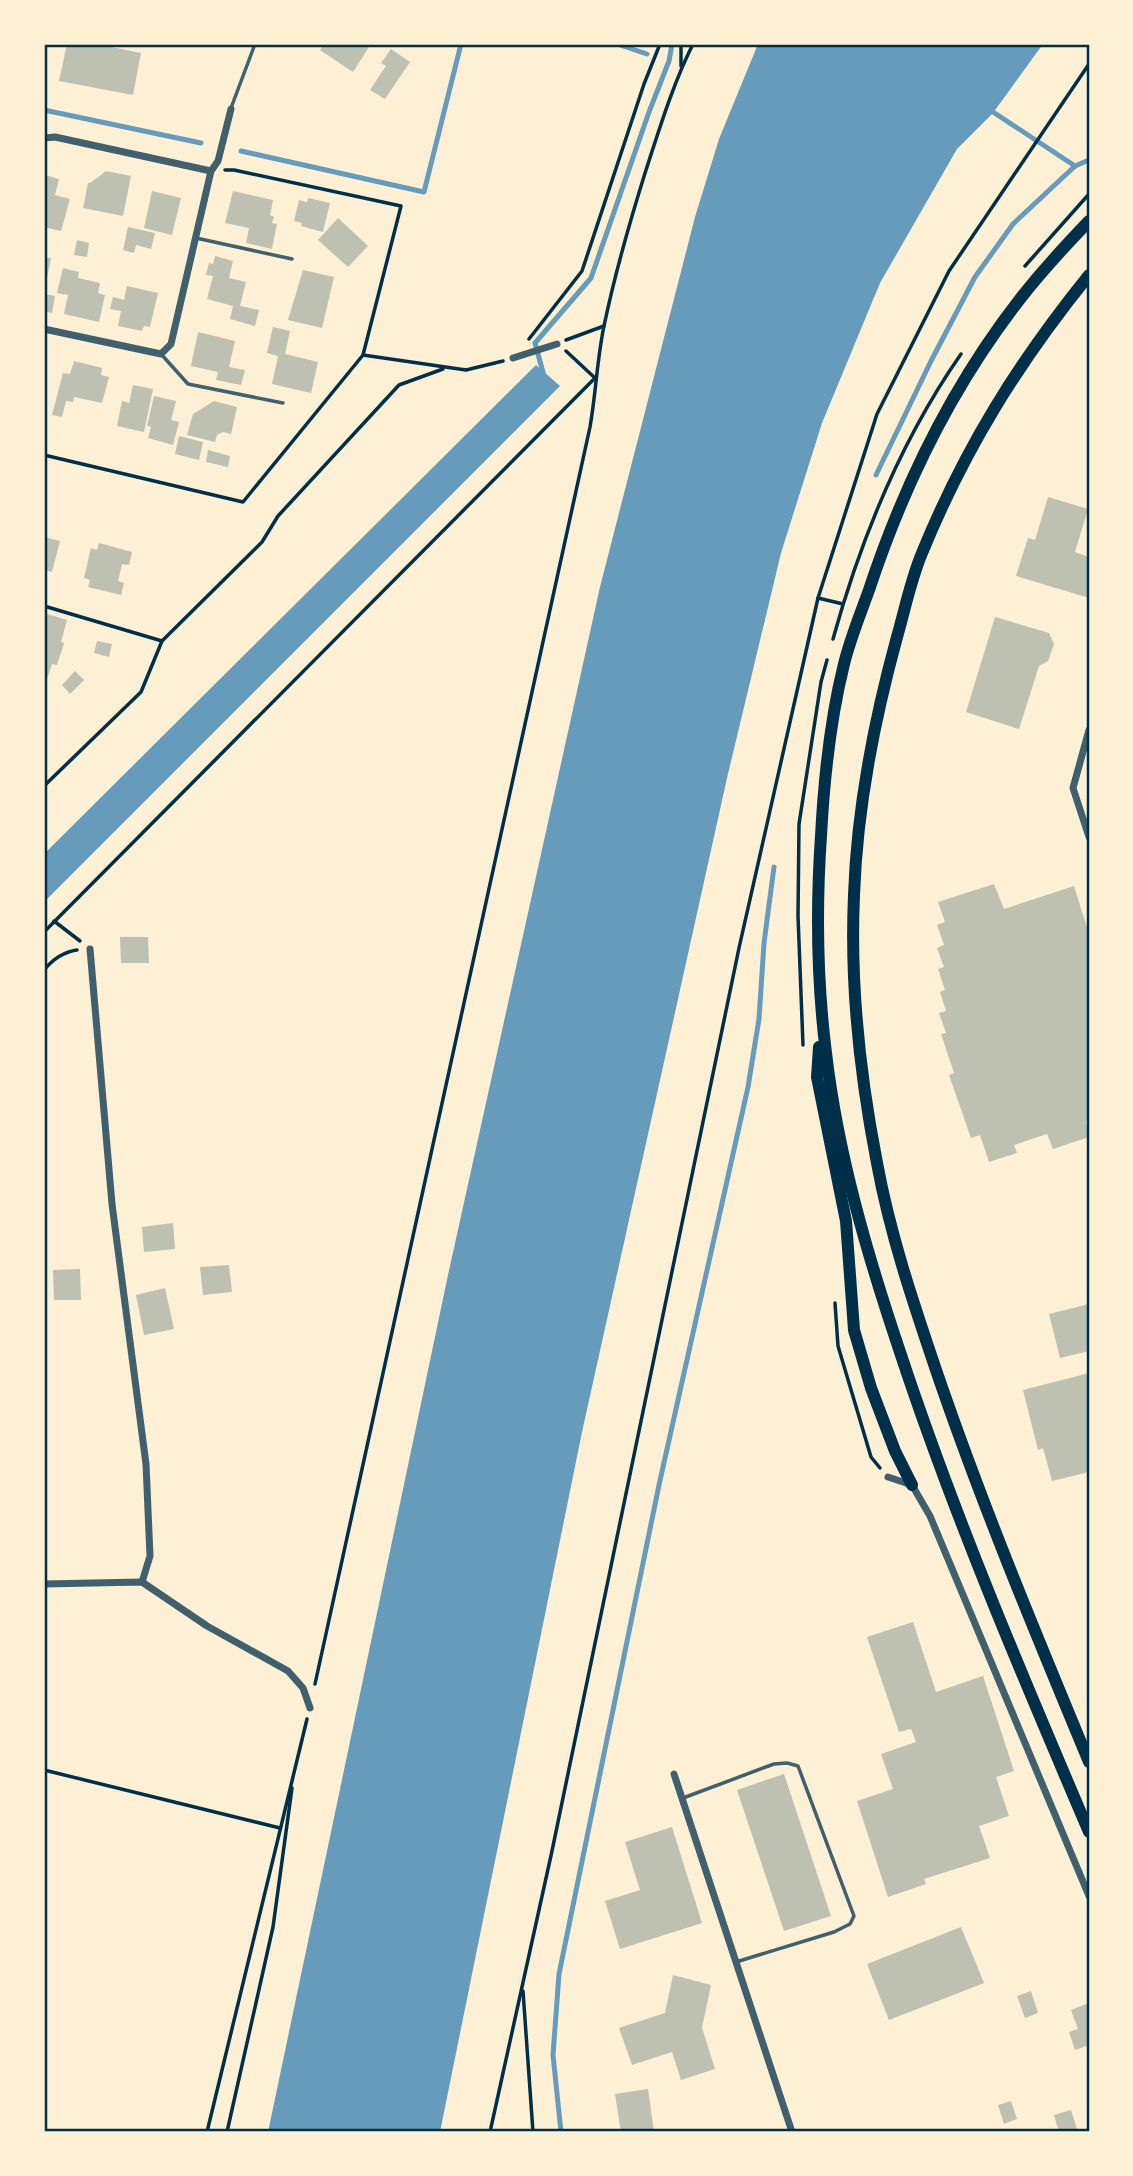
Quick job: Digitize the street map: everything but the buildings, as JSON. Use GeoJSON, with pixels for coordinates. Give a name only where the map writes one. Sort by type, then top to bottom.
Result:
{"type":"FeatureCollection","features":[{"type":"Feature","properties":{"kind":"highway"},"geometry":{"type":"LineString","coordinates":[[1089,221],[1019,299],[968,374],[927,448],[884,545],[844,664],[824,775],[817,890],[822,1012],[834,1105],[848,1176],[873,1271],[926,1430],[992,1602],[1089,1832]]}},
{"type":"Feature","properties":{"kind":"highway"},"geometry":{"type":"LineString","coordinates":[[1089,275],[1045,329],[1003,392],[957,474],[919,557],[886,679],[863,793],[854,894],[854,973],[860,1053],[877,1165],[907,1285],[957,1432],[1089,1762]]}},
{"type":"Feature","properties":{"kind":"highway"},"geometry":{"type":"LineString","coordinates":[[822,1012],[817,1077],[846,1221],[854,1330],[871,1388],[895,1451],[912,1485]]}},
{"type":"Feature","properties":{"kind":"street"},"geometry":{"type":"LineString","coordinates":[[44,329],[161,354],[171,344],[211,171],[218,161],[231,109]]}},
{"type":"Feature","properties":{"kind":"street"},"geometry":{"type":"LineString","coordinates":[[44,138],[55,137],[211,171]]}},
{"type":"Feature","properties":{"kind":"street"},"geometry":{"type":"LineString","coordinates":[[513,358],[557,344]]}},
{"type":"Feature","properties":{"kind":"street"},"geometry":{"type":"LineString","coordinates":[[1089,730],[1073,789],[1089,837]]}},
{"type":"Feature","properties":{"kind":"street"},"geometry":{"type":"LineString","coordinates":[[90,949],[112,1204],[146,1464],[150,1556],[142,1582]]}},
{"type":"Feature","properties":{"kind":"street"},"geometry":{"type":"LineString","coordinates":[[888,1477],[912,1485],[935,1528],[1089,1896]]}},
{"type":"Feature","properties":{"kind":"street"},"geometry":{"type":"LineString","coordinates":[[44,1584],[142,1582],[207,1626],[288,1671],[303,1688],[310,1708]]}},
{"type":"Feature","properties":{"kind":"street"},"geometry":{"type":"LineString","coordinates":[[674,1774],[792,2132]]}},
{"type":"Feature","properties":{"kind":"lane"},"geometry":{"type":"LineString","coordinates":[[231,109],[255,44]]}},
{"type":"Feature","properties":{"kind":"lane"},"geometry":{"type":"LineString","coordinates":[[194,238],[292,259]]}},
{"type":"Feature","properties":{"kind":"lane"},"geometry":{"type":"LineString","coordinates":[[161,354],[188,384],[283,403]]}},
{"type":"Feature","properties":{"kind":"lane"},"geometry":{"type":"LineString","coordinates":[[682,1798],[774,1764],[798,1766],[854,1916],[850,1924],[834,1931],[736,1962]]}},
{"type":"Feature","properties":{"kind":"path"},"geometry":{"type":"LineString","coordinates":[[363,355],[466,370],[513,358],[582,271],[644,83],[660,44]]}},
{"type":"Feature","properties":{"kind":"path"},"geometry":{"type":"LineString","coordinates":[[681,44],[681,67]]}},
{"type":"Feature","properties":{"kind":"path"},"geometry":{"type":"LineString","coordinates":[[207,2132],[310,1708],[587,440],[604,326],[628,229],[681,67],[693,44]]}},
{"type":"Feature","properties":{"kind":"path"},"geometry":{"type":"LineString","coordinates":[[490,2132],[736,962],[818,598],[877,414],[949,271],[1089,64]]}},
{"type":"Feature","properties":{"kind":"path"},"geometry":{"type":"LineString","coordinates":[[44,454],[243,502],[363,355],[401,206],[234,170],[211,171]]}},
{"type":"Feature","properties":{"kind":"path"},"geometry":{"type":"LineString","coordinates":[[595,378],[557,344],[604,326]]}},
{"type":"Feature","properties":{"kind":"path"},"geometry":{"type":"LineString","coordinates":[[44,786],[141,692],[162,642],[262,542],[278,516],[399,385],[445,368]]}},
{"type":"Feature","properties":{"kind":"path"},"geometry":{"type":"LineString","coordinates":[[44,932],[595,378]]}},
{"type":"Feature","properties":{"kind":"path"},"geometry":{"type":"LineString","coordinates":[[818,598],[843,604]]}},
{"type":"Feature","properties":{"kind":"path"},"geometry":{"type":"LineString","coordinates":[[44,606],[162,642]]}},
{"type":"Feature","properties":{"kind":"path"},"geometry":{"type":"LineString","coordinates":[[54,921],[90,949]]}},
{"type":"Feature","properties":{"kind":"path"},"geometry":{"type":"LineString","coordinates":[[44,970],[53,959],[69,951],[90,949]]}},
{"type":"Feature","properties":{"kind":"path"},"geometry":{"type":"LineString","coordinates":[[227,2132],[274,1927],[295,1768]]}},
{"type":"Feature","properties":{"kind":"path"},"geometry":{"type":"LineString","coordinates":[[44,1770],[280,1828]]}},
{"type":"Feature","properties":{"kind":"path"},"geometry":{"type":"LineString","coordinates":[[522,1986],[533,2132]]}},
{"type":"Feature","properties":{"kind":"water"},"geometry":{"type":"Polygon","coordinates":[[[758,44],[1043,44],[993,113],[957,149],[880,283],[822,423],[781,553],[727,778],[582,1432],[440,2132],[268,2132],[448,1275],[600,587],[695,217],[719,139],[758,44]]]}},
{"type":"Feature","properties":{"kind":"water"},"geometry":{"type":"Polygon","coordinates":[[[536,365],[560,386],[44,902],[44,854],[536,365]]]}},
{"type":"Feature","properties":{"kind":"waterway"},"geometry":{"type":"LineString","coordinates":[[241,151],[424,192],[461,44]]}},
{"type":"Feature","properties":{"kind":"waterway"},"geometry":{"type":"LineString","coordinates":[[617,44],[647,54]]}},
{"type":"Feature","properties":{"kind":"waterway"},"geometry":{"type":"LineString","coordinates":[[544,376],[535,343],[591,278],[669,61],[672,44]]}},
{"type":"Feature","properties":{"kind":"waterway"},"geometry":{"type":"LineString","coordinates":[[44,110],[201,143]]}},
{"type":"Feature","properties":{"kind":"waterway"},"geometry":{"type":"LineString","coordinates":[[990,110],[1075,166]]}},
{"type":"Feature","properties":{"kind":"waterway"},"geometry":{"type":"LineString","coordinates":[[876,475],[975,277],[1013,224],[1075,166],[1089,160]]}},
{"type":"Feature","properties":{"kind":"waterway"},"geometry":{"type":"LineString","coordinates":[[561,2132],[553,2055],[559,1974],[659,1485],[748,1087],[759,1019],[764,943],[774,867]]}}]}
